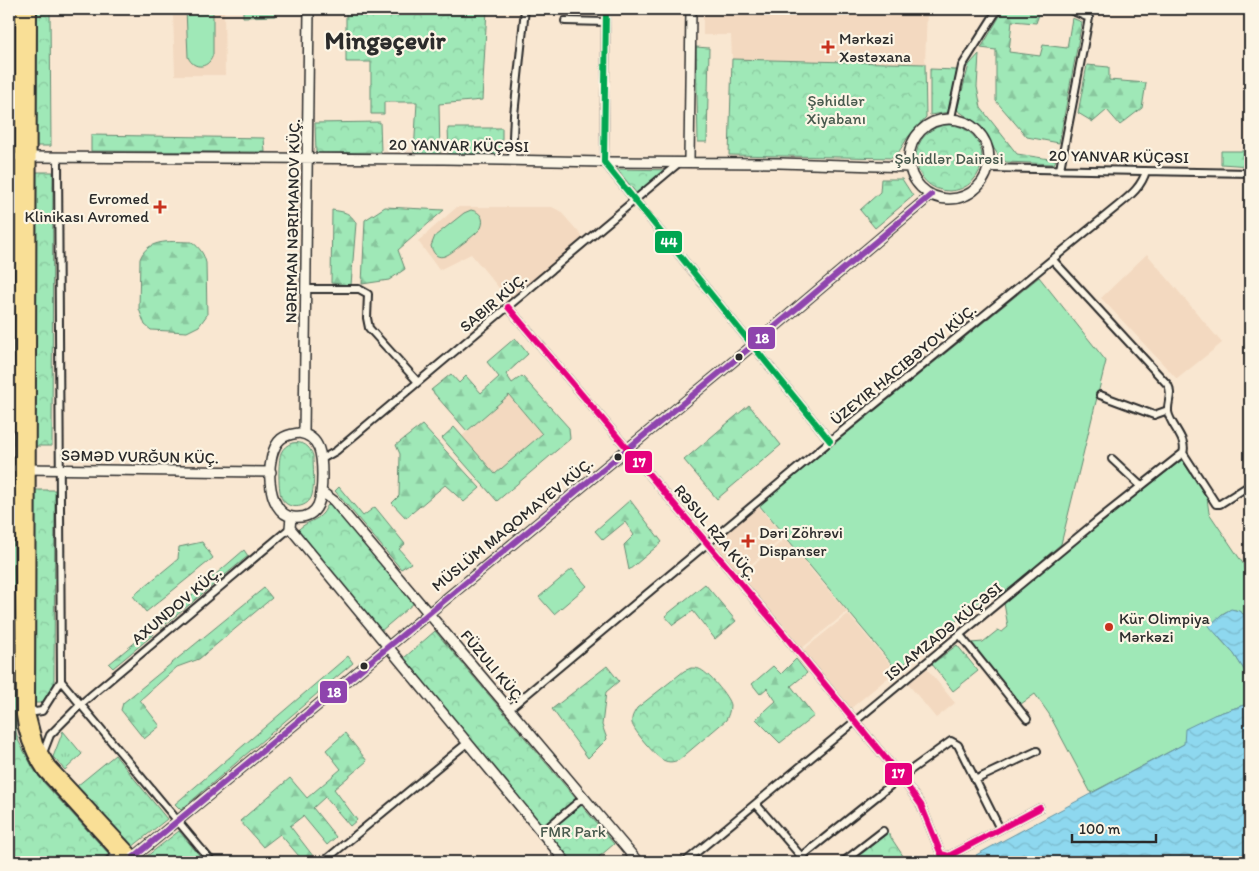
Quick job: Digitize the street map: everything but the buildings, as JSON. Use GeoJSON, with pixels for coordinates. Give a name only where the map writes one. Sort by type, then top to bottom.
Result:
{"type":"FeatureCollection","features":[{"type":"Feature","properties":{"kind":"main road"},"geometry":{"type":"LineString","coordinates":[[21,9],[25,157]]}},
{"type":"Feature","properties":{"kind":"main road"},"geometry":{"type":"LineString","coordinates":[[31,9],[25,157],[19,469],[22,715],[26,738],[35,759],[47,769],[134,861]]}},
{"type":"Feature","properties":{"kind":"main road","name":"NƏRIMAN NƏRIMANOV KÜÇ."},"geometry":{"type":"LineString","coordinates":[[304,434],[309,9]]}},
{"type":"Feature","properties":{"kind":"main road"},"geometry":{"type":"LineString","coordinates":[[685,160],[691,9]]}},
{"type":"Feature","properties":{"kind":"main road"},"geometry":{"type":"LineString","coordinates":[[950,118],[968,124],[978,131],[983,138],[988,152],[988,168],[985,176],[976,188],[962,196],[947,199],[932,195],[915,181],[910,167],[910,147],[916,135],[925,126],[937,120],[950,118]]}},
{"type":"Feature","properties":{"kind":"main road","name":"20 YANVAR KÜÇƏSI"},"geometry":{"type":"LineString","coordinates":[[25,157],[604,162],[685,160],[910,167]]}},
{"type":"Feature","properties":{"kind":"main road","name":"MÜSLÜM MAQOMAYEV KÜÇ."},"geometry":{"type":"LineString","coordinates":[[134,861],[388,646],[628,449],[932,195]]}},
{"type":"Feature","properties":{"kind":"main road"},"geometry":{"type":"LineString","coordinates":[[291,434],[304,434],[315,441],[320,449],[322,459],[322,492],[320,502],[315,509],[305,516],[291,517],[283,514],[274,502],[272,491],[273,452],[277,443],[291,434]]}},
{"type":"Feature","properties":{"kind":"main road"},"geometry":{"type":"LineString","coordinates":[[19,469],[29,707],[33,734],[47,769],[118,853],[134,861]]}},
{"type":"Feature","properties":{"kind":"main road","name":"SƏMƏD VURĞUN KÜÇ."},"geometry":{"type":"LineString","coordinates":[[19,469],[271,472]]}},
{"type":"Feature","properties":{"kind":"main road","name":"FÜZULI KÜÇ."},"geometry":{"type":"LineString","coordinates":[[322,492],[334,501],[638,862]]}},
{"type":"Feature","properties":{"kind":"main road"},"geometry":{"type":"LineString","coordinates":[[291,517],[290,528],[566,862]]}},
{"type":"Feature","properties":{"kind":"street"},"geometry":{"type":"LineString","coordinates":[[512,160],[514,115],[525,9]]}},
{"type":"Feature","properties":{"kind":"street"},"geometry":{"type":"LineString","coordinates":[[606,9],[604,162],[830,441]]}},
{"type":"Feature","properties":{"kind":"street"},"geometry":{"type":"LineString","coordinates":[[950,118],[962,66],[998,9]]}},
{"type":"Feature","properties":{"kind":"street"},"geometry":{"type":"LineString","coordinates":[[1060,169],[1088,18],[1082,12],[1068,9]]}},
{"type":"Feature","properties":{"kind":"street"},"geometry":{"type":"LineString","coordinates":[[565,21],[606,22]]}},
{"type":"Feature","properties":{"kind":"street","name":"20 YANVAR KÜÇƏSI"},"geometry":{"type":"LineString","coordinates":[[9,157],[25,157]]}},
{"type":"Feature","properties":{"kind":"street"},"geometry":{"type":"LineString","coordinates":[[29,707],[35,712],[42,711],[60,681],[58,157]]}},
{"type":"Feature","properties":{"kind":"street","name":"SABIR KÜÇ."},"geometry":{"type":"LineString","coordinates":[[322,459],[336,451],[685,160]]}},
{"type":"Feature","properties":{"kind":"street","name":"20 YANVAR KÜÇƏSI"},"geometry":{"type":"LineString","coordinates":[[988,168],[1250,173]]}},
{"type":"Feature","properties":{"kind":"street"},"geometry":{"type":"LineString","coordinates":[[509,709],[830,441],[1135,191],[1143,181],[1146,171]]}},
{"type":"Feature","properties":{"kind":"street"},"geometry":{"type":"LineString","coordinates":[[1053,260],[1168,385],[1171,391],[1168,410],[1183,444],[1183,453],[1216,504],[1220,504],[1250,484]]}},
{"type":"Feature","properties":{"kind":"street"},"geometry":{"type":"LineString","coordinates":[[307,289],[359,288],[365,291],[368,294],[366,318],[369,328],[418,382]]}},
{"type":"Feature","properties":{"kind":"street","name":"RƏSUL RZA KÜÇ."},"geometry":{"type":"LineString","coordinates":[[508,307],[901,777],[921,805],[939,850],[944,856],[949,856],[1000,829]]}},
{"type":"Feature","properties":{"kind":"street"},"geometry":{"type":"LineString","coordinates":[[1100,395],[1154,416],[1168,410]]}},
{"type":"Feature","properties":{"kind":"street","name":"ISLAMZADƏ KÜÇƏSI"},"geometry":{"type":"LineString","coordinates":[[685,862],[1183,453]]}},
{"type":"Feature","properties":{"kind":"street"},"geometry":{"type":"LineString","coordinates":[[1112,459],[1141,486]]}},
{"type":"Feature","properties":{"kind":"street","name":"AXUNDOV KÜÇ."},"geometry":{"type":"LineString","coordinates":[[42,755],[50,735],[81,704],[290,528]]}},
{"type":"Feature","properties":{"kind":"street"},"geometry":{"type":"LineString","coordinates":[[960,635],[1027,719]]}},
{"type":"Feature","properties":{"kind":"street"},"geometry":{"type":"LineString","coordinates":[[60,681],[212,862]]}},
{"type":"Feature","properties":{"kind":"street"},"geometry":{"type":"LineString","coordinates":[[756,804],[803,859],[901,777],[951,741],[958,745],[1000,829],[1040,808]]}},
{"type":"Feature","properties":{"kind":"street"},"geometry":{"type":"LineString","coordinates":[[323,862],[467,743]]}},
{"type":"Feature","properties":{"kind":"street"},"geometry":{"type":"LineString","coordinates":[[975,780],[1037,751]]}},
{"type":"Feature","properties":{"kind":"street"},"geometry":{"type":"LineString","coordinates":[[541,833],[583,798]]}},
{"type":"Feature","properties":{"kind":"street"},"geometry":{"type":"LineString","coordinates":[[843,862],[883,830]]}},
{"type":"Feature","properties":{"kind":"street"},"geometry":{"type":"LineString","coordinates":[[107,862],[118,853]]}},
{"type":"Feature","properties":{"kind":"shaded area"},"geometry":{"type":"Polygon","coordinates":[[[88,9],[224,9],[225,75],[175,75],[173,15],[88,15],[88,9]]]}},
{"type":"Feature","properties":{"kind":"shaded area","name":"Mərkəzi Xəstəxana"},"geometry":{"type":"Polygon","coordinates":[[[703,9],[927,9],[925,64],[732,59],[731,35],[703,35],[703,9]]]}},
{"type":"Feature","properties":{"kind":"shaded area"},"geometry":{"type":"Polygon","coordinates":[[[457,207],[552,207],[560,211],[588,243],[513,305],[471,254],[439,270],[418,241],[457,207]]]}},
{"type":"Feature","properties":{"kind":"shaded area"},"geometry":{"type":"Polygon","coordinates":[[[1147,254],[1222,343],[1177,379],[1101,298],[1147,254]]]}},
{"type":"Feature","properties":{"kind":"shaded area"},"geometry":{"type":"Polygon","coordinates":[[[509,395],[542,434],[495,474],[462,436],[509,395]]]}},
{"type":"Feature","properties":{"kind":"shaded area","name":"Dəri Zöhrəvi Dispanser"},"geometry":{"type":"Polygon","coordinates":[[[758,506],[784,537],[738,575],[713,544],[758,506]]]}},
{"type":"Feature","properties":{"kind":"shaded area"},"geometry":{"type":"Polygon","coordinates":[[[785,539],[847,612],[801,649],[740,576],[785,539]]]}},
{"type":"Feature","properties":{"kind":"shaded area"},"geometry":{"type":"Polygon","coordinates":[[[848,614],[896,671],[850,709],[802,651],[848,614]]]}},
{"type":"Feature","properties":{"kind":"shaded area"},"geometry":{"type":"Polygon","coordinates":[[[927,669],[955,703],[936,718],[908,684],[927,669]]]}},
{"type":"Feature","properties":{"kind":"green space"},"geometry":{"type":"Polygon","coordinates":[[[9,9],[17,9],[16,145],[9,145],[9,9]]]}},
{"type":"Feature","properties":{"kind":"green space"},"geometry":{"type":"Polygon","coordinates":[[[35,9],[50,9],[51,146],[34,146],[35,9]]]}},
{"type":"Feature","properties":{"kind":"green space"},"geometry":{"type":"Polygon","coordinates":[[[186,9],[213,9],[213,54],[209,62],[202,66],[194,64],[188,57],[186,9]]]}},
{"type":"Feature","properties":{"kind":"green space"},"geometry":{"type":"Polygon","coordinates":[[[243,9],[281,9],[275,16],[243,17],[243,9]]]}},
{"type":"Feature","properties":{"kind":"green space"},"geometry":{"type":"Polygon","coordinates":[[[346,9],[487,9],[482,100],[439,104],[440,155],[414,153],[417,102],[384,102],[384,114],[371,114],[371,62],[346,62],[346,9]]]}},
{"type":"Feature","properties":{"kind":"green space"},"geometry":{"type":"Polygon","coordinates":[[[1004,9],[1041,9],[1036,23],[1012,21],[1009,52],[1040,56],[1043,45],[1067,48],[1072,18],[1082,22],[1059,143],[1027,137],[996,101],[996,50],[981,48],[1004,9]]]}},
{"type":"Feature","properties":{"kind":"green space"},"geometry":{"type":"Polygon","coordinates":[[[696,47],[709,48],[707,142],[698,142],[696,47]]]}},
{"type":"Feature","properties":{"kind":"green space"},"geometry":{"type":"Polygon","coordinates":[[[979,54],[977,87],[981,108],[1017,154],[1056,160],[1054,164],[1006,162],[998,155],[975,122],[957,110],[969,65],[979,54]]]}},
{"type":"Feature","properties":{"kind":"green space","name":"Şəhidlər Xiyabanı"},"geometry":{"type":"Polygon","coordinates":[[[732,59],[925,64],[926,117],[908,137],[895,158],[729,155],[732,59]]]}},
{"type":"Feature","properties":{"kind":"green space"},"geometry":{"type":"Polygon","coordinates":[[[1087,65],[1109,67],[1109,80],[1146,83],[1142,108],[1120,125],[1107,110],[1093,122],[1078,113],[1087,65]]]}},
{"type":"Feature","properties":{"kind":"green space"},"geometry":{"type":"Polygon","coordinates":[[[930,69],[957,70],[949,112],[930,115],[930,69]]]}},
{"type":"Feature","properties":{"kind":"green space"},"geometry":{"type":"Polygon","coordinates":[[[380,122],[381,152],[316,153],[315,123],[380,122]]]}},
{"type":"Feature","properties":{"kind":"green space","name":"Şəhidlər Dairəsi"},"geometry":{"type":"Polygon","coordinates":[[[955,125],[973,134],[980,145],[982,158],[980,171],[973,182],[962,189],[943,191],[925,182],[918,171],[916,152],[925,134],[936,127],[955,125]]]}},
{"type":"Feature","properties":{"kind":"green space"},"geometry":{"type":"Polygon","coordinates":[[[448,128],[502,128],[502,154],[449,154],[448,128]]]}},
{"type":"Feature","properties":{"kind":"green space"},"geometry":{"type":"Polygon","coordinates":[[[91,135],[264,138],[265,152],[91,151],[91,135]]]}},
{"type":"Feature","properties":{"kind":"green space"},"geometry":{"type":"Polygon","coordinates":[[[1221,151],[1250,151],[1250,166],[1221,164],[1221,151]]]}},
{"type":"Feature","properties":{"kind":"green space"},"geometry":{"type":"Polygon","coordinates":[[[617,169],[675,170],[641,199],[617,169]]]}},
{"type":"Feature","properties":{"kind":"green space"},"geometry":{"type":"Polygon","coordinates":[[[9,171],[13,172],[12,445],[9,445],[9,171]]]}},
{"type":"Feature","properties":{"kind":"green space"},"geometry":{"type":"Polygon","coordinates":[[[33,172],[53,172],[52,446],[32,446],[33,172]]]}},
{"type":"Feature","properties":{"kind":"green space"},"geometry":{"type":"Polygon","coordinates":[[[881,179],[902,179],[913,196],[875,228],[860,210],[880,192],[881,179]]]}},
{"type":"Feature","properties":{"kind":"green space"},"geometry":{"type":"Polygon","coordinates":[[[385,207],[444,210],[398,250],[405,269],[389,280],[362,284],[365,220],[385,207]]]}},
{"type":"Feature","properties":{"kind":"green space"},"geometry":{"type":"Polygon","coordinates":[[[332,210],[346,213],[356,223],[351,285],[331,283],[332,210]]]}},
{"type":"Feature","properties":{"kind":"green space"},"geometry":{"type":"Polygon","coordinates":[[[471,210],[481,216],[483,222],[481,228],[449,254],[441,257],[437,256],[431,246],[435,236],[464,213],[471,210]]]}},
{"type":"Feature","properties":{"kind":"green space"},"geometry":{"type":"Polygon","coordinates":[[[162,242],[192,242],[201,251],[206,263],[207,315],[199,326],[187,332],[151,330],[145,325],[139,309],[140,259],[149,247],[155,244],[162,242]]]}},
{"type":"Feature","properties":{"kind":"green space"},"geometry":{"type":"Polygon","coordinates":[[[1039,277],[1106,361],[1061,544],[999,597],[990,593],[897,670],[759,505],[1039,277]]]}},
{"type":"Feature","properties":{"kind":"green space"},"geometry":{"type":"Polygon","coordinates":[[[515,338],[528,354],[506,374],[512,383],[522,376],[569,428],[570,439],[497,501],[442,438],[454,427],[495,474],[542,434],[509,395],[467,431],[431,390],[451,374],[459,383],[466,376],[481,393],[499,377],[487,362],[515,338]]]}},
{"type":"Feature","properties":{"kind":"green space"},"geometry":{"type":"Polygon","coordinates":[[[749,405],[781,445],[717,499],[684,460],[749,405]]]}},
{"type":"Feature","properties":{"kind":"green space"},"geometry":{"type":"Polygon","coordinates":[[[422,425],[480,488],[464,502],[445,485],[406,518],[392,503],[399,496],[400,454],[396,445],[422,425]]]}},
{"type":"Feature","properties":{"kind":"green space"},"geometry":{"type":"Polygon","coordinates":[[[292,443],[306,445],[313,456],[314,481],[312,495],[307,503],[298,506],[285,503],[280,490],[281,453],[284,448],[292,443]]]}},
{"type":"Feature","properties":{"kind":"green space","name":"Kür Olimpiya Mərkəzi"},"geometry":{"type":"Polygon","coordinates":[[[1182,460],[1207,498],[1209,513],[1250,577],[1250,619],[1236,610],[1229,610],[1221,615],[1220,639],[1234,654],[1250,679],[1250,703],[1214,715],[1184,744],[1091,793],[1049,714],[1035,694],[1021,704],[971,643],[983,642],[998,630],[1002,632],[1008,627],[1004,603],[1099,524],[1182,460]]]}},
{"type":"Feature","properties":{"kind":"green space"},"geometry":{"type":"Polygon","coordinates":[[[339,487],[363,516],[375,507],[405,544],[399,549],[411,563],[401,569],[335,491],[339,487]]]}},
{"type":"Feature","properties":{"kind":"green space"},"geometry":{"type":"Polygon","coordinates":[[[9,489],[15,489],[16,732],[19,742],[33,768],[44,783],[109,854],[100,862],[9,862],[9,489]]]}},
{"type":"Feature","properties":{"kind":"green space"},"geometry":{"type":"Polygon","coordinates":[[[33,490],[55,490],[54,684],[43,703],[33,703],[33,490]]]}},
{"type":"Feature","properties":{"kind":"green space"},"geometry":{"type":"Polygon","coordinates":[[[630,500],[662,542],[629,570],[624,545],[634,535],[625,522],[603,540],[595,531],[630,500]]]}},
{"type":"Feature","properties":{"kind":"green space"},"geometry":{"type":"Polygon","coordinates":[[[331,502],[414,603],[381,631],[298,530],[320,516],[331,502]]]}},
{"type":"Feature","properties":{"kind":"green space"},"geometry":{"type":"Polygon","coordinates":[[[202,542],[213,558],[146,612],[133,596],[178,559],[179,547],[202,542]]]}},
{"type":"Feature","properties":{"kind":"green space"},"geometry":{"type":"Polygon","coordinates":[[[244,550],[248,556],[160,629],[157,625],[244,550]]]}},
{"type":"Feature","properties":{"kind":"green space"},"geometry":{"type":"Polygon","coordinates":[[[572,569],[587,586],[554,614],[539,597],[572,569]]]}},
{"type":"Feature","properties":{"kind":"green space"},"geometry":{"type":"Polygon","coordinates":[[[705,584],[736,621],[715,639],[693,611],[673,625],[665,616],[705,584]]]}},
{"type":"Feature","properties":{"kind":"green space"},"geometry":{"type":"Polygon","coordinates":[[[264,588],[272,598],[199,659],[177,667],[140,700],[160,726],[144,739],[121,710],[123,703],[264,588]]]}},
{"type":"Feature","properties":{"kind":"green space"},"geometry":{"type":"Polygon","coordinates":[[[150,630],[154,634],[113,668],[109,664],[150,630]]]}},
{"type":"Feature","properties":{"kind":"green space","name":"FMR Park"},"geometry":{"type":"Polygon","coordinates":[[[435,631],[614,844],[593,862],[570,862],[404,658],[435,631]]]}},
{"type":"Feature","properties":{"kind":"green space"},"geometry":{"type":"Polygon","coordinates":[[[957,645],[978,671],[953,691],[932,664],[957,645]]]}},
{"type":"Feature","properties":{"kind":"green space"},"geometry":{"type":"Polygon","coordinates":[[[348,656],[353,663],[181,810],[175,804],[348,656]]]}},
{"type":"Feature","properties":{"kind":"green space"},"geometry":{"type":"Polygon","coordinates":[[[796,659],[807,673],[791,686],[814,716],[780,743],[756,719],[776,701],[767,688],[760,694],[752,684],[773,666],[781,674],[796,659]]]}},
{"type":"Feature","properties":{"kind":"green space"},"geometry":{"type":"Polygon","coordinates":[[[607,666],[619,681],[606,692],[602,725],[607,739],[588,758],[552,709],[607,666]]]}},
{"type":"Feature","properties":{"kind":"green space"},"geometry":{"type":"Polygon","coordinates":[[[691,668],[703,671],[717,685],[729,701],[729,711],[726,720],[679,760],[667,762],[655,754],[640,737],[633,726],[632,717],[637,708],[684,671],[691,668]]]}},
{"type":"Feature","properties":{"kind":"green space"},"geometry":{"type":"Polygon","coordinates":[[[63,731],[82,754],[65,770],[53,757],[63,731]]]}},
{"type":"Feature","properties":{"kind":"green space"},"geometry":{"type":"Polygon","coordinates":[[[345,733],[367,761],[334,789],[357,820],[350,826],[325,797],[313,808],[336,837],[327,845],[303,816],[290,826],[313,856],[304,862],[280,834],[263,847],[240,821],[290,778],[307,798],[341,769],[326,750],[345,733]]]}},
{"type":"Feature","properties":{"kind":"green space"},"geometry":{"type":"Polygon","coordinates":[[[115,755],[167,819],[132,847],[77,786],[115,755]]]}},
{"type":"Feature","properties":{"kind":"green space"},"geometry":{"type":"Polygon","coordinates":[[[179,831],[205,862],[144,862],[142,860],[179,831]]]}},
{"type":"Feature","properties":{"kind":"green space"},"geometry":{"type":"Polygon","coordinates":[[[888,833],[907,862],[851,862],[888,833]]]}},
{"type":"Feature","properties":{"kind":"water"},"geometry":{"type":"Polygon","coordinates":[[[1231,609],[1239,611],[1250,619],[1250,679],[1234,654],[1209,626],[1231,609]]]}},
{"type":"Feature","properties":{"kind":"water"},"geometry":{"type":"Polygon","coordinates":[[[1250,703],[1250,862],[970,862],[978,858],[976,855],[1184,744],[1185,729],[1214,715],[1250,703]]]}},
{"type":"Feature","properties":{"kind":"transit line","name":"44"},"geometry":{"type":"LineString","coordinates":[[606,9],[604,162],[830,441]]}},
{"type":"Feature","properties":{"kind":"transit line","name":"18"},"geometry":{"type":"LineString","coordinates":[[134,857],[752,346],[931,195]]}},
{"type":"Feature","properties":{"kind":"transit line","name":"17"},"geometry":{"type":"LineString","coordinates":[[508,307],[782,632],[901,777],[921,805],[941,854],[949,856],[1040,808]]}},
{"type":"Feature","properties":{"kind":"place","name":"Mərkəzi Xəstəxana"},"geometry":{"type":"Point","coordinates":[828,47]}},
{"type":"Feature","properties":{"kind":"place","name":"Evromed Klinikası Avromed"},"geometry":{"type":"Point","coordinates":[160,207]}},
{"type":"Feature","properties":{"kind":"place","name":"Dəri Zöhrəvi Dispanser"},"geometry":{"type":"Point","coordinates":[748,541]}},
{"type":"Feature","properties":{"kind":"place","name":"Kür Olimpiya Mərkəzi"},"geometry":{"type":"Point","coordinates":[1109,627]}},
{"type":"Feature","properties":{"kind":"district","name":"Mingəçevir"},"geometry":{"type":"Point","coordinates":[385,40]}}]}
